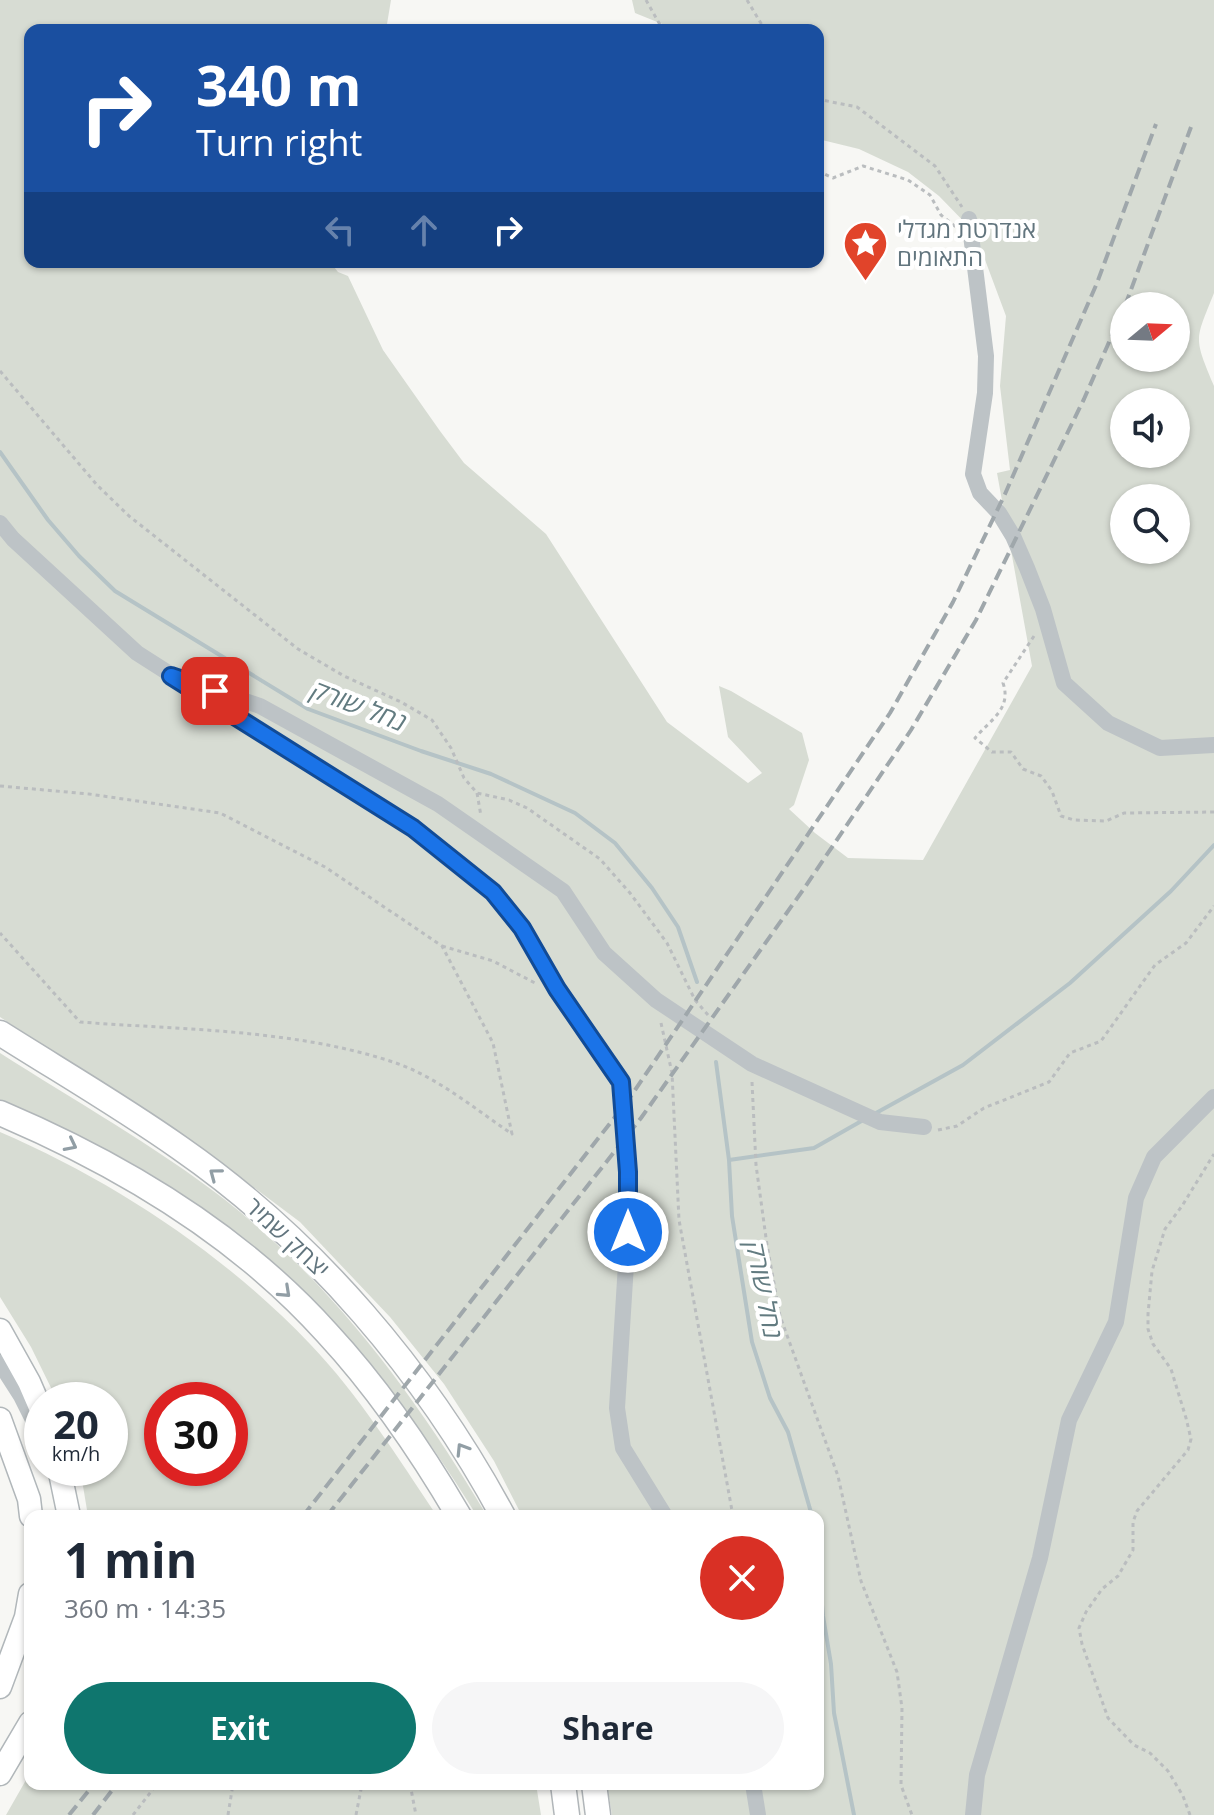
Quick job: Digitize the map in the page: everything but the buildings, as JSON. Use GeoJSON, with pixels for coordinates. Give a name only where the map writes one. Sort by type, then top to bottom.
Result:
{"type":"FeatureCollection","features":[{"type":"Feature","properties":{"kind":"highway","name":"יצחק שמיר"},"geometry":{"type":"LineString","coordinates":[[0,1033],[181,1149],[280,1228],[334,1281],[401,1361],[462,1449],[499,1510]]}},
{"type":"Feature","properties":{"kind":"highway","name":"יצחק שמיר"},"geometry":{"type":"LineString","coordinates":[[0,1113],[51,1134],[149,1188],[235,1249],[278,1285],[326,1331],[362,1373],[455,1510]]}},
{"type":"Feature","properties":{"kind":"highway"},"geometry":{"type":"LineString","coordinates":[[564,1790],[567,1815]]}},
{"type":"Feature","properties":{"kind":"highway"},"geometry":{"type":"LineString","coordinates":[[595,1790],[598,1815]]}},
{"type":"Feature","properties":{"kind":"main road"},"geometry":{"type":"LineString","coordinates":[[0,1330],[29,1382]]}},
{"type":"Feature","properties":{"kind":"main road"},"geometry":{"type":"LineString","coordinates":[[0,1419],[30,1507]]}},
{"type":"Feature","properties":{"kind":"main road"},"geometry":{"type":"LineString","coordinates":[[61,1486],[67,1510]]}},
{"type":"Feature","properties":{"kind":"main road"},"geometry":{"type":"LineString","coordinates":[[0,1687],[24,1622]]}},
{"type":"Feature","properties":{"kind":"main road"},"geometry":{"type":"LineString","coordinates":[[0,1774],[24,1733]]}},
{"type":"Feature","properties":{"kind":"street"},"geometry":{"type":"LineString","coordinates":[[969,219],[986,356],[985,393],[973,474],[980,493],[999,513],[1023,557],[1043,609],[1064,683],[1108,723],[1160,748],[1214,745]]}},
{"type":"Feature","properties":{"kind":"street"},"geometry":{"type":"LineString","coordinates":[[0,523],[13,539],[137,653],[372,800],[433,842],[493,892],[522,928],[557,989],[621,1082],[628,1172],[628,1232],[617,1408],[623,1448],[661,1510]]}},
{"type":"Feature","properties":{"kind":"street"},"geometry":{"type":"LineString","coordinates":[[171,676],[260,706],[438,804],[563,891],[604,953],[656,1000],[752,1064],[880,1122],[924,1127]]}},
{"type":"Feature","properties":{"kind":"street"},"geometry":{"type":"LineString","coordinates":[[973,1815],[977,1775],[1040,1558],[1069,1420],[1116,1322],[1136,1198],[1154,1157],[1214,1097]]}},
{"type":"Feature","properties":{"kind":"street"},"geometry":{"type":"LineString","coordinates":[[0,1363],[24,1402]]}},
{"type":"Feature","properties":{"kind":"street"},"geometry":{"type":"LineString","coordinates":[[0,1404],[12,1433],[30,1507]]}},
{"type":"Feature","properties":{"kind":"street"},"geometry":{"type":"LineString","coordinates":[[754,1790],[758,1815]]}},
{"type":"Feature","properties":{"kind":"path"},"geometry":{"type":"LineString","coordinates":[[646,0],[660,24]]}},
{"type":"Feature","properties":{"kind":"path"},"geometry":{"type":"LineString","coordinates":[[747,0],[761,24]]}},
{"type":"Feature","properties":{"kind":"path"},"geometry":{"type":"LineString","coordinates":[[824,100],[857,107],[935,166],[969,219]]}},
{"type":"Feature","properties":{"kind":"path"},"geometry":{"type":"LineString","coordinates":[[0,786],[89,794],[220,813],[325,867],[442,946],[493,961],[532,982],[557,989]]}},
{"type":"Feature","properties":{"kind":"path"},"geometry":{"type":"LineString","coordinates":[[924,1127],[942,1131],[957,1126],[984,1108],[1049,1082],[1070,1053],[1101,1041],[1155,965],[1186,943],[1214,906]]}},
{"type":"Feature","properties":{"kind":"path"},"geometry":{"type":"LineString","coordinates":[[0,933],[80,1022],[297,1039],[395,1062],[442,1087],[512,1134],[493,1043],[442,946]]}},
{"type":"Feature","properties":{"kind":"path"},"geometry":{"type":"LineString","coordinates":[[656,1000],[672,1073],[679,1220],[732,1510]]}},
{"type":"Feature","properties":{"kind":"path"},"geometry":{"type":"LineString","coordinates":[[1190,1815],[1168,1771],[1150,1753],[1134,1745],[1108,1718],[1085,1655],[1079,1628],[1086,1612],[1102,1589],[1118,1576],[1133,1550],[1133,1522],[1137,1511],[1188,1450],[1191,1439],[1186,1418],[1171,1369],[1153,1344],[1148,1329],[1148,1314],[1152,1271],[1165,1229],[1214,1154]]}},
{"type":"Feature","properties":{"kind":"path"},"geometry":{"type":"LineString","coordinates":[[901,1785],[912,1815]]}},
{"type":"Feature","properties":{"kind":"path"},"geometry":{"type":"LineString","coordinates":[[133,1815],[152,1790]]}},
{"type":"Feature","properties":{"kind":"path"},"geometry":{"type":"LineString","coordinates":[[228,1815],[232,1790]]}},
{"type":"Feature","properties":{"kind":"path"},"geometry":{"type":"LineString","coordinates":[[356,1815],[361,1790]]}},
{"type":"Feature","properties":{"kind":"path"},"geometry":{"type":"LineString","coordinates":[[411,1790],[416,1815]]}},
{"type":"Feature","properties":{"kind":"shaded area"},"geometry":{"type":"Polygon","coordinates":[[[0,0],[391,0],[387,24],[24,24],[24,268],[335,268],[348,276],[383,350],[440,431],[464,463],[546,534],[667,722],[748,783],[762,773],[728,737],[719,686],[731,691],[802,733],[809,760],[794,805],[789,809],[815,833],[848,858],[923,860],[1032,666],[997,473],[1010,470],[1000,386],[1006,316],[975,233],[939,196],[908,172],[859,149],[824,140],[824,24],[662,24],[635,13],[632,0],[1214,0],[1214,293],[1199,339],[1202,357],[1214,386],[1214,1815],[612,1815],[608,1790],[824,1790],[824,1510],[519,1510],[494,1461],[444,1384],[390,1317],[300,1222],[220,1162],[0,1017],[0,0]]]}},
{"type":"Feature","properties":{"kind":"shaded area"},"geometry":{"type":"Polygon","coordinates":[[[0,1053],[197,1179],[264,1232],[302,1268],[370,1346],[432,1429],[483,1510],[473,1510],[403,1407],[361,1355],[269,1261],[218,1219],[163,1182],[105,1149],[0,1102],[0,1053]]]}},
{"type":"Feature","properties":{"kind":"shaded area"},"geometry":{"type":"Polygon","coordinates":[[[0,1132],[85,1173],[126,1197],[204,1250],[241,1280],[310,1344],[345,1384],[433,1510],[87,1510],[83,1486],[128,1486],[128,1382],[48,1382],[0,1297],[0,1132]]]}},
{"type":"Feature","properties":{"kind":"shaded area"},"geometry":{"type":"Polygon","coordinates":[[[24,1784],[24,1790],[537,1790],[541,1815],[6,1815],[24,1784]]]}},
{"type":"Feature","properties":{"kind":"waterway","name":"נחל שורק"},"geometry":{"type":"LineString","coordinates":[[0,452],[48,520],[115,591],[308,709],[491,774],[575,813],[615,843],[652,888],[678,927],[697,982]]}},
{"type":"Feature","properties":{"kind":"waterway"},"geometry":{"type":"LineString","coordinates":[[876,1113],[963,1065],[1070,983],[1171,891],[1214,845]]}},
{"type":"Feature","properties":{"kind":"waterway","name":"נחל שורק"},"geometry":{"type":"LineString","coordinates":[[716,1062],[729,1160],[732,1216],[752,1342],[770,1398],[788,1432],[810,1510]]}},
{"type":"Feature","properties":{"kind":"waterway"},"geometry":{"type":"LineString","coordinates":[[729,1160],[814,1148],[865,1119]]}},
{"type":"Feature","properties":{"kind":"waterway","name":"נחל שורק"},"geometry":{"type":"LineString","coordinates":[[824,1622],[834,1713],[854,1815]]}},
{"type":"Feature","properties":{"kind":"railway"},"geometry":{"type":"LineString","coordinates":[[308,1510],[629,1099],[890,713],[953,602],[1005,494],[1097,283],[1156,124]]}},
{"type":"Feature","properties":{"kind":"railway"},"geometry":{"type":"LineString","coordinates":[[1130,292],[1191,127]]}},
{"type":"Feature","properties":{"kind":"railway"},"geometry":{"type":"LineString","coordinates":[[332,1510],[641,1118],[803,890],[911,730],[976,620],[1110,340]]}},
{"type":"Feature","properties":{"kind":"railway"},"geometry":{"type":"LineString","coordinates":[[69,1815],[89,1790]]}},
{"type":"Feature","properties":{"kind":"railway"},"geometry":{"type":"LineString","coordinates":[[93,1815],[112,1790]]}},
{"type":"Feature","properties":{"kind":"place","name":"אנדרטת מגדלי התאומים"},"geometry":{"type":"Point","coordinates":[866,283]}},
{"type":"Feature","properties":{"kind":"route"},"geometry":{"type":"LineString","coordinates":[[215,691],[171,676],[372,800],[433,842],[493,892],[522,928],[557,989],[621,1082],[628,1172],[628,1232]]}}]}
